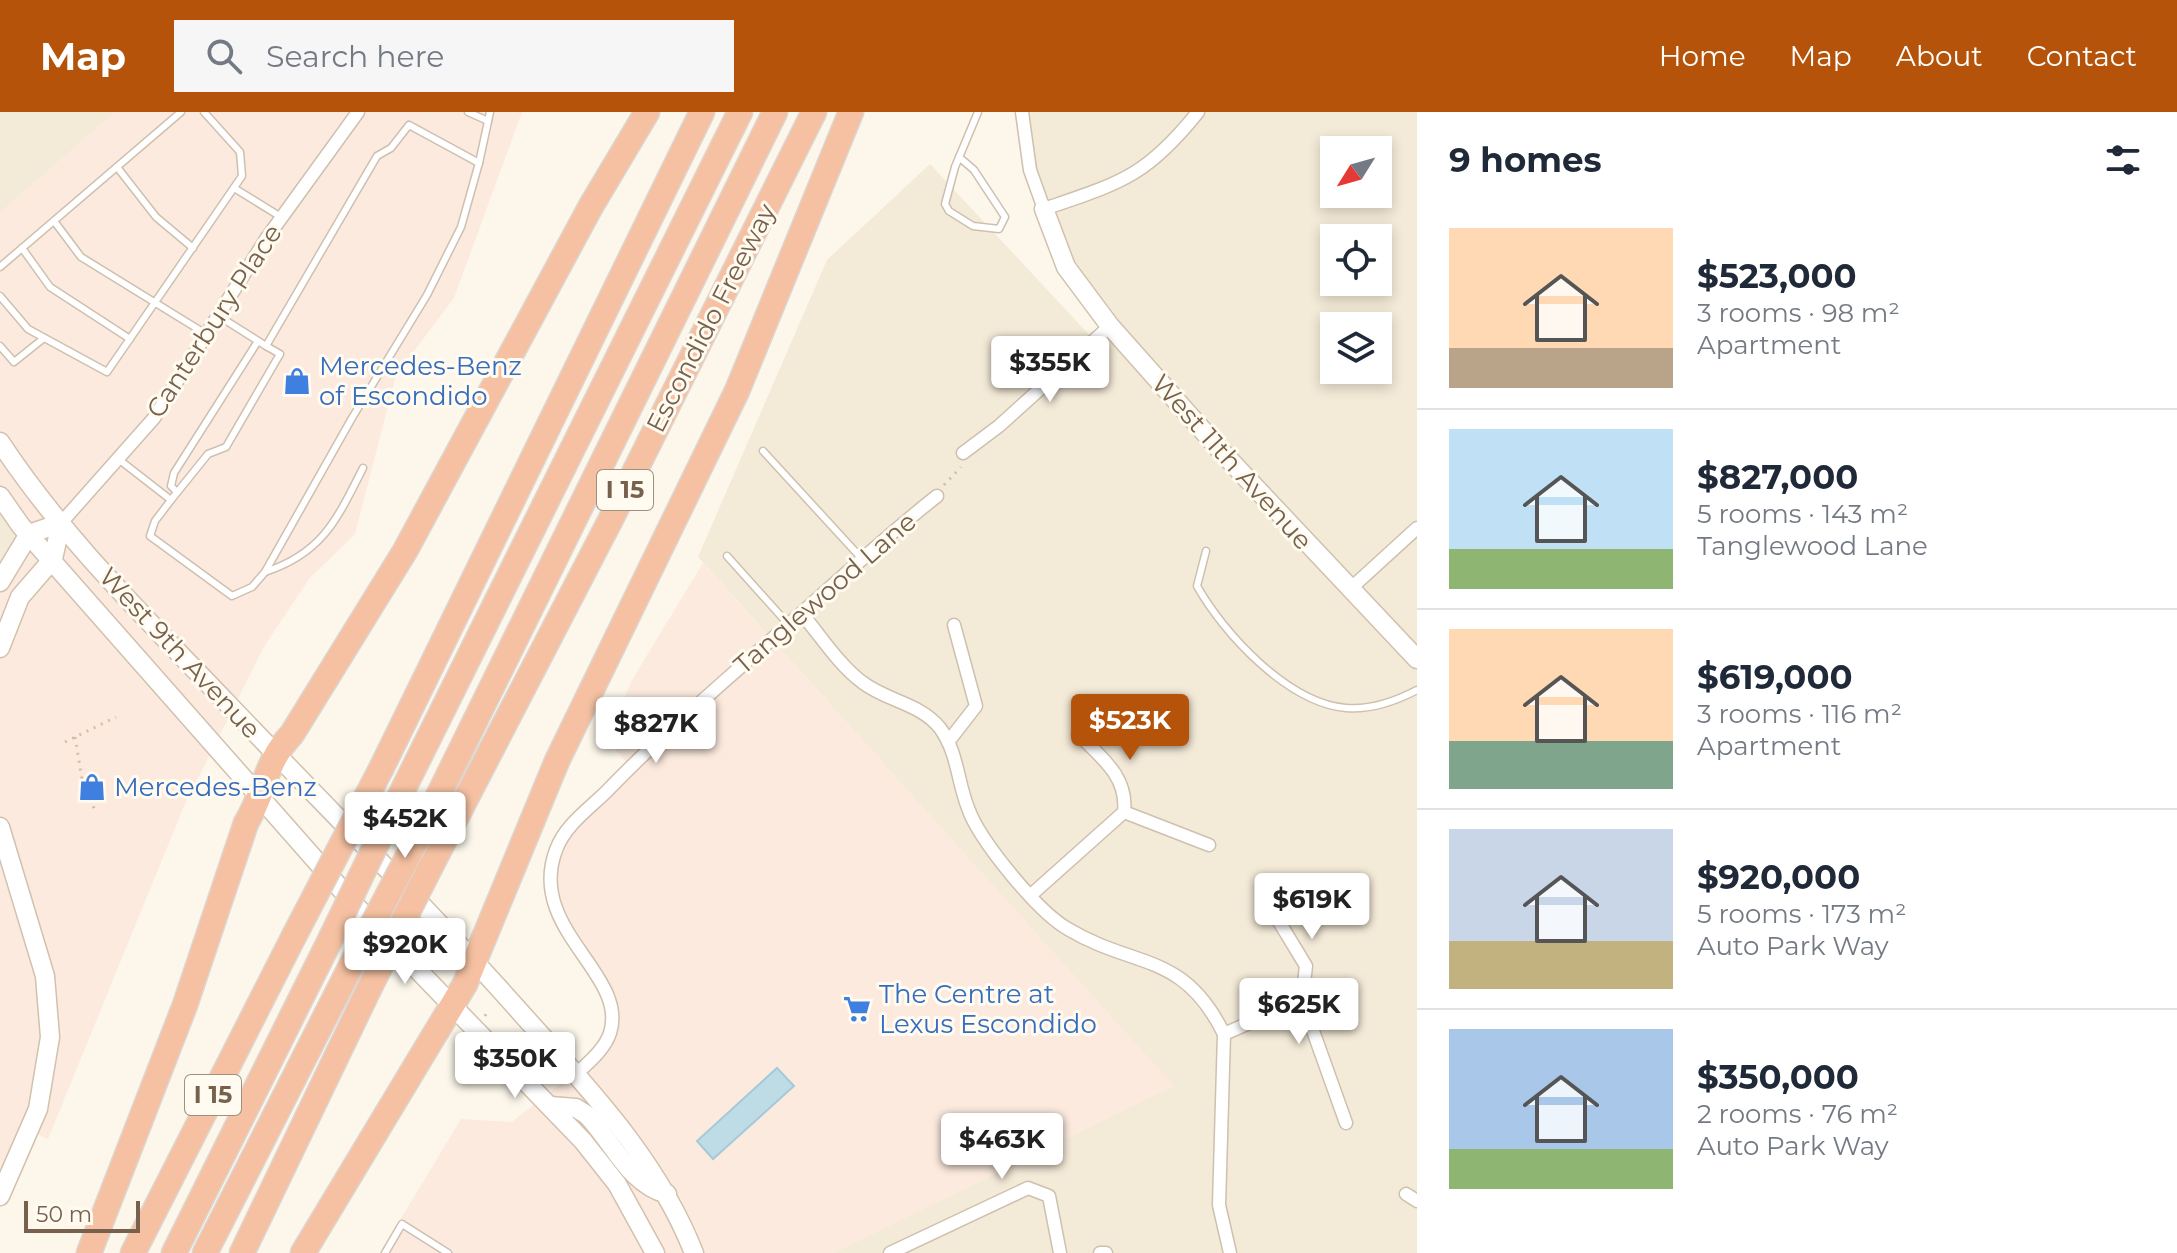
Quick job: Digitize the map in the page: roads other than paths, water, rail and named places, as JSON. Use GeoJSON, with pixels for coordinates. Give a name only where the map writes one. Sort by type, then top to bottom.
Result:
{"type":"FeatureCollection","features":[{"type":"Feature","properties":{"kind":"highway"},"geometry":{"type":"LineString","coordinates":[[89,1253],[185,1005],[246,823],[261,798],[274,754],[292,734],[405,551],[591,206],[647,112]]}},
{"type":"Feature","properties":{"kind":"highway","name":"I 15"},"geometry":{"type":"LineString","coordinates":[[133,1253],[382,767],[702,112]]}},
{"type":"Feature","properties":{"kind":"highway"},"geometry":{"type":"LineString","coordinates":[[174,1253],[740,112]]}},
{"type":"Feature","properties":{"kind":"highway"},"geometry":{"type":"LineString","coordinates":[[205,1253],[418,837],[775,112]]}},
{"type":"Feature","properties":{"kind":"highway","name":"Escondido Freeway"},"geometry":{"type":"LineString","coordinates":[[242,1253],[368,991],[612,517],[814,112]]}},
{"type":"Feature","properties":{"kind":"highway"},"geometry":{"type":"LineString","coordinates":[[303,1253],[454,1007],[557,761],[737,391],[851,112]]}},
{"type":"Feature","properties":{"kind":"main road","name":"West 11th Avenue"},"geometry":{"type":"LineString","coordinates":[[1044,209],[1066,267],[1110,326],[1349,590],[1417,659]]}},
{"type":"Feature","properties":{"kind":"main road","name":"West 9th Avenue"},"geometry":{"type":"LineString","coordinates":[[0,442],[33,493],[274,754],[475,961],[619,1124],[667,1194],[694,1253]]}},
{"type":"Feature","properties":{"kind":"main road","name":"West 9th Avenue"},"geometry":{"type":"LineString","coordinates":[[0,496],[29,534],[355,905],[550,1106],[617,1184],[655,1253]]}},
{"type":"Feature","properties":{"kind":"main road"},"geometry":{"type":"LineString","coordinates":[[0,582],[29,534],[61,523]]}},
{"type":"Feature","properties":{"kind":"main road"},"geometry":{"type":"LineString","coordinates":[[0,648],[20,597],[53,559],[61,523]]}},
{"type":"Feature","properties":{"kind":"main road"},"geometry":{"type":"LineString","coordinates":[[0,827],[45,976],[50,1037],[38,1109],[0,1196]]}},
{"type":"Feature","properties":{"kind":"main road"},"geometry":{"type":"LineString","coordinates":[[550,1106],[576,1108],[587,1115],[635,1177],[655,1191],[667,1194]]}},
{"type":"Feature","properties":{"kind":"street","name":"Canterbury Place"},"geometry":{"type":"LineString","coordinates":[[61,523],[154,418],[281,217],[358,112]]}},
{"type":"Feature","properties":{"kind":"street"},"geometry":{"type":"LineString","coordinates":[[1022,112],[1030,170],[1044,209],[1133,176],[1156,160],[1198,112]]}},
{"type":"Feature","properties":{"kind":"street"},"geometry":{"type":"LineString","coordinates":[[963,453],[999,426],[1110,326]]}},
{"type":"Feature","properties":{"kind":"street","name":"Tanglewood Lane"},"geometry":{"type":"LineString","coordinates":[[576,1074],[610,1035],[613,1017],[610,998],[552,903],[550,877],[556,849],[571,825],[629,765],[937,496]]}},
{"type":"Feature","properties":{"kind":"street"},"geometry":{"type":"LineString","coordinates":[[1349,590],[1417,528]]}},
{"type":"Feature","properties":{"kind":"street"},"geometry":{"type":"LineString","coordinates":[[802,614],[861,682],[919,710],[938,726],[948,742],[976,829],[1031,895],[1066,928],[1174,972],[1212,1010],[1224,1034],[1219,1205],[1230,1253]]}},
{"type":"Feature","properties":{"kind":"street"},"geometry":{"type":"LineString","coordinates":[[948,742],[976,706],[954,625]]}},
{"type":"Feature","properties":{"kind":"street"},"geometry":{"type":"LineString","coordinates":[[1031,895],[1124,812],[1126,794],[1117,774],[1078,734]]}},
{"type":"Feature","properties":{"kind":"street"},"geometry":{"type":"LineString","coordinates":[[1124,812],[1209,845]]}},
{"type":"Feature","properties":{"kind":"street"},"geometry":{"type":"LineString","coordinates":[[1263,895],[1306,966],[1302,1000],[1346,1123]]}},
{"type":"Feature","properties":{"kind":"street"},"geometry":{"type":"LineString","coordinates":[[1224,1034],[1302,1000]]}},
{"type":"Feature","properties":{"kind":"street"},"geometry":{"type":"LineString","coordinates":[[890,1253],[1028,1188],[1049,1196],[1060,1253]]}},
{"type":"Feature","properties":{"kind":"lane"},"geometry":{"type":"LineString","coordinates":[[0,267],[181,112]]}},
{"type":"Feature","properties":{"kind":"lane"},"geometry":{"type":"LineString","coordinates":[[0,296],[28,329],[107,372],[242,176],[240,152],[204,112]]}},
{"type":"Feature","properties":{"kind":"lane"},"geometry":{"type":"LineString","coordinates":[[468,112],[488,121]]}},
{"type":"Feature","properties":{"kind":"lane"},"geometry":{"type":"LineString","coordinates":[[217,315],[280,354],[226,447],[208,454],[155,521],[150,536],[232,596],[252,587],[265,572],[427,295],[461,227],[490,112]]}},
{"type":"Feature","properties":{"kind":"lane"},"geometry":{"type":"LineString","coordinates":[[959,157],[974,170],[1005,217],[999,229],[973,226],[949,211],[945,196],[959,157],[978,112]]}},
{"type":"Feature","properties":{"kind":"lane"},"geometry":{"type":"LineString","coordinates":[[266,346],[377,156],[391,148],[409,125],[479,163]]}},
{"type":"Feature","properties":{"kind":"lane"},"geometry":{"type":"LineString","coordinates":[[117,167],[156,217],[193,248]]}},
{"type":"Feature","properties":{"kind":"lane"},"geometry":{"type":"LineString","coordinates":[[234,188],[281,217]]}},
{"type":"Feature","properties":{"kind":"lane"},"geometry":{"type":"LineString","coordinates":[[54,221],[81,257],[206,334]]}},
{"type":"Feature","properties":{"kind":"lane"},"geometry":{"type":"LineString","coordinates":[[22,248],[50,287],[130,339]]}},
{"type":"Feature","properties":{"kind":"lane"},"geometry":{"type":"LineString","coordinates":[[0,346],[14,362],[44,338]]}},
{"type":"Feature","properties":{"kind":"lane"},"geometry":{"type":"LineString","coordinates":[[177,492],[171,486],[174,473],[258,341]]}},
{"type":"Feature","properties":{"kind":"lane"},"geometry":{"type":"LineString","coordinates":[[763,451],[863,560]]}},
{"type":"Feature","properties":{"kind":"lane"},"geometry":{"type":"LineString","coordinates":[[117,458],[171,500]]}},
{"type":"Feature","properties":{"kind":"lane"},"geometry":{"type":"LineString","coordinates":[[265,572],[297,560],[321,542],[363,468]]}},
{"type":"Feature","properties":{"kind":"lane"},"geometry":{"type":"LineString","coordinates":[[1206,551],[1197,586],[1225,630],[1253,657],[1303,694],[1346,708],[1394,702],[1417,690]]}},
{"type":"Feature","properties":{"kind":"lane"},"geometry":{"type":"LineString","coordinates":[[727,556],[789,625]]}},
{"type":"Feature","properties":{"kind":"lane"},"geometry":{"type":"LineString","coordinates":[[385,1253],[402,1224],[448,1253]]}},
{"type":"Feature","properties":{"kind":"water"},"geometry":{"type":"Polygon","coordinates":[[[777,1068],[794,1086],[713,1159],[697,1141],[777,1068]]]}},
{"type":"Feature","properties":{"kind":"place","name":"Mercedes-Benz of Escondido"},"geometry":{"type":"Point","coordinates":[297,381]}},
{"type":"Feature","properties":{"kind":"place","name":"Mercedes-Benz"},"geometry":{"type":"Point","coordinates":[92,787]}},
{"type":"Feature","properties":{"kind":"place","name":"The Centre at Lexus Escondido"},"geometry":{"type":"Point","coordinates":[857,1009]}}]}
